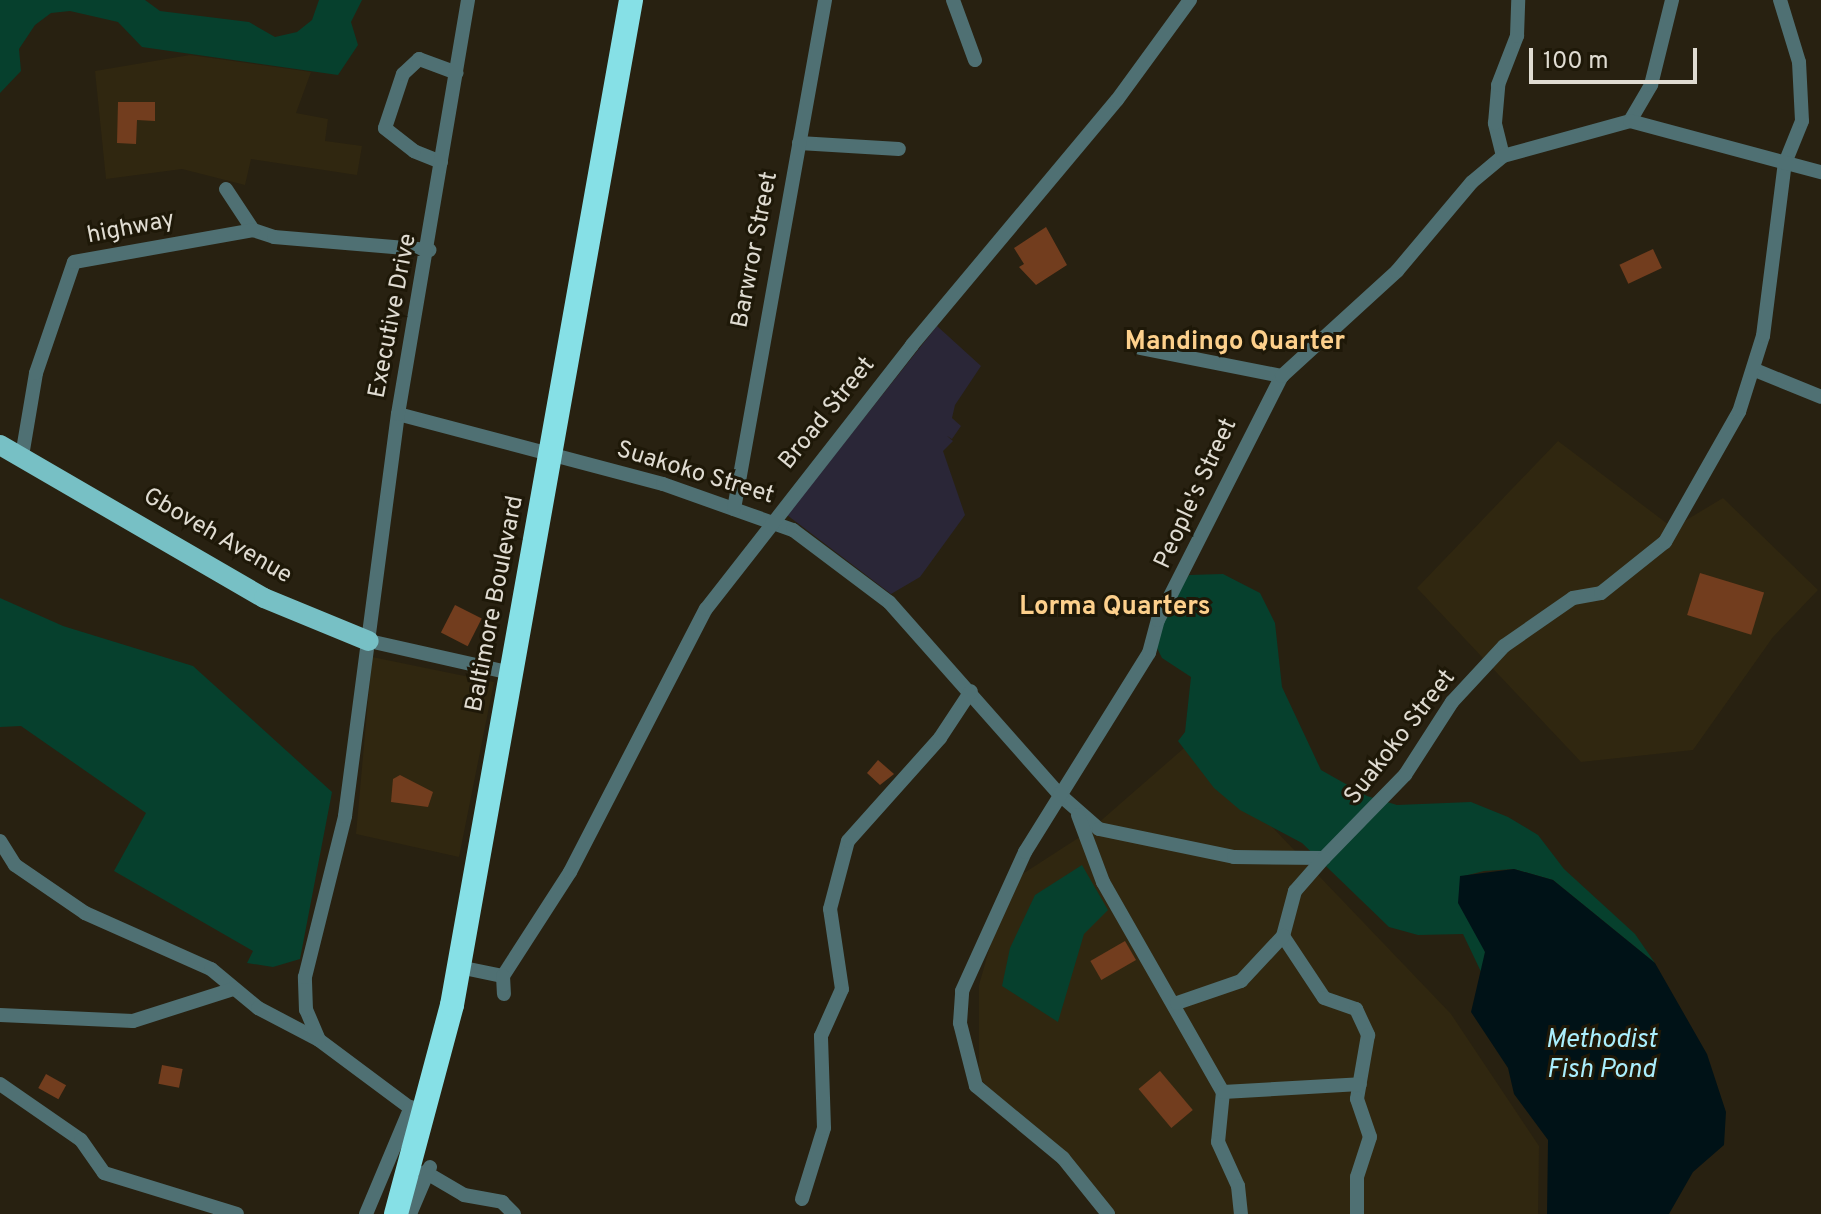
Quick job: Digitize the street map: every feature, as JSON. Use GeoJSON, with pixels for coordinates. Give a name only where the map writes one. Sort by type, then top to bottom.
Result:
{"type":"FeatureCollection","features":[{"type":"Feature","properties":{"kind":"highway","name":"Baltimore Boulevard"},"geometry":{"type":"LineString","coordinates":[[396,1214],[416,1112],[459,967],[631,0]]}},
{"type":"Feature","properties":{"kind":"main road","name":"Gboveh Avenue"},"geometry":{"type":"LineString","coordinates":[[0,445],[264,598],[369,641]]}},
{"type":"Feature","properties":{"kind":"street","name":"Executive Drive"},"geometry":{"type":"LineString","coordinates":[[319,1040],[306,1010],[305,977],[345,816],[398,414],[429,250],[468,0]]}},
{"type":"Feature","properties":{"kind":"street","name":"Barwror Street"},"geometry":{"type":"LineString","coordinates":[[734,509],[825,0]]}},
{"type":"Feature","properties":{"kind":"street"},"geometry":{"type":"LineString","coordinates":[[953,0],[975,60]]}},
{"type":"Feature","properties":{"kind":"street","name":"Broad Street"},"geometry":{"type":"LineString","coordinates":[[503,976],[570,872],[706,609],[773,519],[1117,100],[1190,0]]}},
{"type":"Feature","properties":{"kind":"street"},"geometry":{"type":"LineString","coordinates":[[1503,156],[1495,123],[1498,85],[1517,36],[1518,0]]}},
{"type":"Feature","properties":{"kind":"street"},"geometry":{"type":"LineString","coordinates":[[1672,0],[1651,85],[1630,121],[1821,172]]}},
{"type":"Feature","properties":{"kind":"street","name":"Suakoko Street"},"geometry":{"type":"LineString","coordinates":[[398,414],[773,519],[835,557],[889,602],[1059,794],[1077,813],[1099,829],[1234,857],[1324,858],[1405,775],[1452,702],[1504,646],[1573,598],[1601,593],[1665,542],[1739,412],[1755,370],[1785,163],[1802,121],[1799,62],[1780,0]]}},
{"type":"Feature","properties":{"kind":"street"},"geometry":{"type":"LineString","coordinates":[[441,162],[414,151],[385,128],[403,74],[419,59],[457,73]]}},
{"type":"Feature","properties":{"kind":"street","name":"People's Street"},"geometry":{"type":"LineString","coordinates":[[1108,1214],[1063,1158],[976,1086],[960,1023],[962,991],[986,929],[1059,794],[1149,653],[1158,620],[1282,376],[1397,271],[1472,182],[1503,156],[1630,121]]}},
{"type":"Feature","properties":{"kind":"street"},"geometry":{"type":"LineString","coordinates":[[799,143],[899,149]]}},
{"type":"Feature","properties":{"kind":"street"},"geometry":{"type":"LineString","coordinates":[[226,189],[253,230]]}},
{"type":"Feature","properties":{"kind":"street","name":"highway"},"geometry":{"type":"LineString","coordinates":[[22,456],[36,373],[74,262],[253,230],[336,244],[429,250]]}},
{"type":"Feature","properties":{"kind":"street"},"geometry":{"type":"LineString","coordinates":[[1140,348],[1282,376]]}},
{"type":"Feature","properties":{"kind":"street"},"geometry":{"type":"LineString","coordinates":[[1755,370],[1821,397]]}},
{"type":"Feature","properties":{"kind":"street","name":"Gboveh Avenue"},"geometry":{"type":"LineString","coordinates":[[369,641],[511,673]]}},
{"type":"Feature","properties":{"kind":"street"},"geometry":{"type":"LineString","coordinates":[[802,1199],[824,1128],[821,1036],[842,989],[830,909],[848,841],[940,738],[971,691]]}},
{"type":"Feature","properties":{"kind":"street"},"geometry":{"type":"LineString","coordinates":[[1077,813],[1103,882],[1177,1003],[1223,1092],[1218,1142],[1238,1186],[1241,1214]]}},
{"type":"Feature","properties":{"kind":"street"},"geometry":{"type":"LineString","coordinates":[[0,841],[15,865],[85,913],[211,969],[233,989],[319,1040],[416,1112],[366,1214]]}},
{"type":"Feature","properties":{"kind":"street"},"geometry":{"type":"LineString","coordinates":[[1177,1003],[1241,981],[1283,936],[1295,891],[1324,858]]}},
{"type":"Feature","properties":{"kind":"street"},"geometry":{"type":"LineString","coordinates":[[1283,936],[1324,998],[1356,1009],[1368,1035],[1357,1099],[1370,1137],[1357,1177],[1357,1214]]}},
{"type":"Feature","properties":{"kind":"street"},"geometry":{"type":"LineString","coordinates":[[459,967],[503,976],[504,994]]}},
{"type":"Feature","properties":{"kind":"street"},"geometry":{"type":"LineString","coordinates":[[0,1015],[133,1021],[233,989]]}},
{"type":"Feature","properties":{"kind":"street"},"geometry":{"type":"LineString","coordinates":[[0,1084],[81,1140],[104,1173],[212,1209],[237,1214]]}},
{"type":"Feature","properties":{"kind":"street"},"geometry":{"type":"LineString","coordinates":[[1223,1092],[1360,1084]]}},
{"type":"Feature","properties":{"kind":"street"},"geometry":{"type":"LineString","coordinates":[[410,1214],[428,1169],[464,1195],[502,1202],[514,1214]]}},
{"type":"Feature","properties":{"kind":"shaded area"},"geometry":{"type":"Polygon","coordinates":[[[190,55],[311,72],[296,113],[328,119],[325,141],[362,146],[357,175],[251,159],[245,185],[182,169],[106,179],[95,71],[190,55]]]}},
{"type":"Feature","properties":{"kind":"shaded area"},"geometry":{"type":"Polygon","coordinates":[[[937,326],[981,366],[955,405],[952,418],[961,426],[952,439],[947,436],[953,441],[943,451],[965,515],[920,577],[891,594],[787,515],[937,326]]]}},
{"type":"Feature","properties":{"kind":"shaded area"},"geometry":{"type":"Polygon","coordinates":[[[1558,441],[1673,528],[1723,498],[1818,590],[1773,637],[1693,750],[1581,762],[1417,588],[1558,441]]]}},
{"type":"Feature","properties":{"kind":"shaded area"},"geometry":{"type":"Polygon","coordinates":[[[372,657],[494,682],[459,857],[356,834],[372,657]]]}},
{"type":"Feature","properties":{"kind":"shaded area"},"geometry":{"type":"Polygon","coordinates":[[[1191,742],[1451,1014],[1539,1146],[1538,1214],[1108,1214],[1078,1175],[979,1078],[979,985],[996,925],[1021,875],[1089,831],[1191,742]]]}},
{"type":"Feature","properties":{"kind":"green space"},"geometry":{"type":"Polygon","coordinates":[[[0,0],[145,0],[160,11],[249,22],[275,37],[297,32],[312,20],[319,0],[362,0],[351,22],[358,45],[338,75],[142,47],[118,22],[70,11],[51,13],[35,25],[19,49],[21,71],[0,93],[0,0]]]}},
{"type":"Feature","properties":{"kind":"green space"},"geometry":{"type":"Polygon","coordinates":[[[1223,574],[1260,593],[1275,623],[1282,687],[1321,770],[1367,796],[1397,805],[1471,802],[1508,817],[1538,835],[1564,869],[1635,934],[1655,963],[1553,880],[1514,869],[1484,871],[1460,877],[1485,952],[1483,976],[1463,934],[1418,935],[1389,927],[1302,843],[1240,810],[1214,788],[1178,741],[1185,732],[1191,677],[1162,658],[1155,644],[1159,620],[1189,575],[1223,574]]]}},
{"type":"Feature","properties":{"kind":"green space"},"geometry":{"type":"Polygon","coordinates":[[[0,598],[63,626],[193,666],[332,792],[300,959],[273,967],[247,963],[253,951],[114,871],[146,813],[21,726],[0,727],[0,598]]]}},
{"type":"Feature","properties":{"kind":"green space"},"geometry":{"type":"Polygon","coordinates":[[[1082,865],[1108,910],[1084,934],[1058,1022],[1002,986],[1010,948],[1035,895],[1082,865]]]}},
{"type":"Feature","properties":{"kind":"water","name":"Methodist Fish Pond"},"geometry":{"type":"Polygon","coordinates":[[[1514,869],[1553,880],[1655,963],[1707,1054],[1726,1112],[1724,1145],[1693,1172],[1669,1214],[1547,1214],[1548,1140],[1514,1094],[1508,1068],[1471,1012],[1485,952],[1458,903],[1460,876],[1514,869]]]}},
{"type":"Feature","properties":{"kind":"building"},"geometry":{"type":"Polygon","coordinates":[[[118,102],[155,102],[155,121],[137,120],[136,144],[117,143],[118,102]]]}},
{"type":"Feature","properties":{"kind":"building"},"geometry":{"type":"Polygon","coordinates":[[[1046,227],[1067,265],[1036,285],[1019,267],[1024,264],[1014,248],[1046,227]]]}},
{"type":"Feature","properties":{"kind":"building"},"geometry":{"type":"Polygon","coordinates":[[[1653,249],[1662,268],[1628,284],[1619,265],[1653,249]]]}},
{"type":"Feature","properties":{"kind":"building"},"geometry":{"type":"Polygon","coordinates":[[[1700,573],[1764,593],[1751,635],[1687,615],[1700,573]]]}},
{"type":"Feature","properties":{"kind":"building"},"geometry":{"type":"Polygon","coordinates":[[[455,605],[482,619],[468,646],[441,633],[455,605]]]}},
{"type":"Feature","properties":{"kind":"building"},"geometry":{"type":"Polygon","coordinates":[[[878,760],[894,774],[880,785],[867,773],[878,760]]]}},
{"type":"Feature","properties":{"kind":"building"},"geometry":{"type":"Polygon","coordinates":[[[400,775],[433,792],[428,807],[391,802],[393,779],[400,775]]]}},
{"type":"Feature","properties":{"kind":"building"},"geometry":{"type":"Polygon","coordinates":[[[1125,941],[1136,960],[1101,980],[1090,961],[1125,941]]]}},
{"type":"Feature","properties":{"kind":"building"},"geometry":{"type":"Polygon","coordinates":[[[162,1065],[183,1069],[179,1088],[158,1084],[162,1065]]]}},
{"type":"Feature","properties":{"kind":"building"},"geometry":{"type":"Polygon","coordinates":[[[1160,1071],[1193,1110],[1171,1128],[1139,1089],[1160,1071]]]}},
{"type":"Feature","properties":{"kind":"building"},"geometry":{"type":"Polygon","coordinates":[[[46,1074],[66,1085],[58,1099],[38,1088],[46,1074]]]}},
{"type":"Feature","properties":{"kind":"district","name":"Mandingo Quarter"},"geometry":{"type":"Point","coordinates":[1235,343]}},
{"type":"Feature","properties":{"kind":"district","name":"Lorma Quarters"},"geometry":{"type":"Point","coordinates":[1115,608]}}]}
